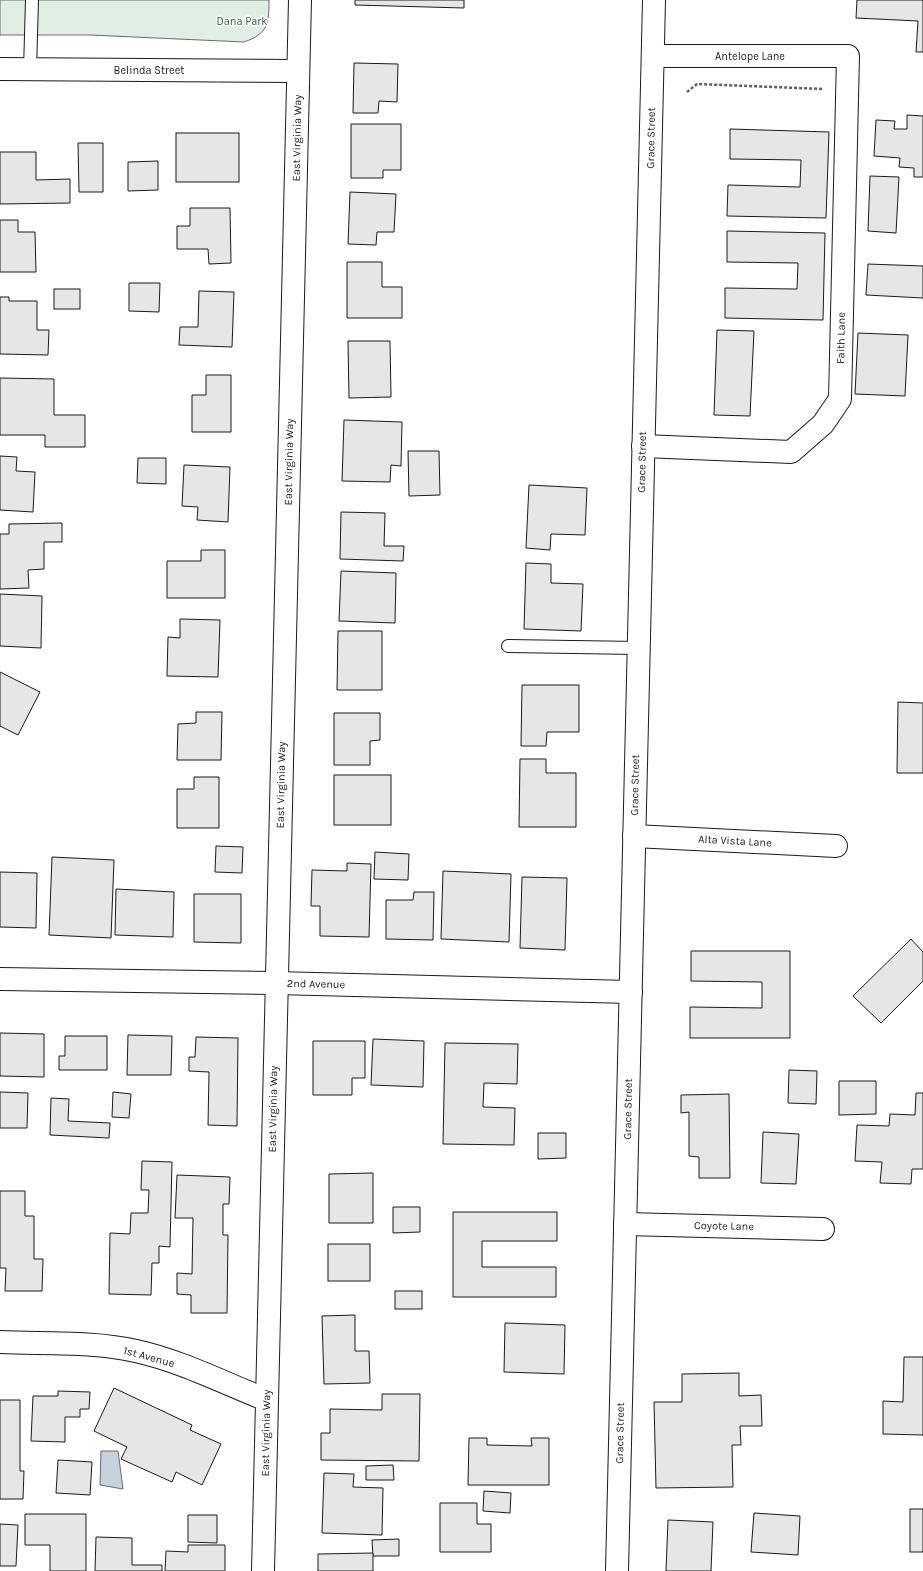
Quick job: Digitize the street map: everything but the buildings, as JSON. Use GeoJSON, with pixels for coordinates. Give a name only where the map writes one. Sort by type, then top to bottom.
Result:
{"type":"FeatureCollection","features":[{"type":"Feature","properties":{"kind":"street","name":"East Virginia Way"},"geometry":{"type":"LineString","coordinates":[[263,1571],[300,0]]}},
{"type":"Feature","properties":{"kind":"street","name":"Grace Street"},"geometry":{"type":"LineString","coordinates":[[617,1571],[654,0]]}},
{"type":"Feature","properties":{"kind":"street","name":"Antelope Lane"},"geometry":{"type":"LineString","coordinates":[[653,56],[848,56]]}},
{"type":"Feature","properties":{"kind":"street","name":"Faith Lane"},"geometry":{"type":"LineString","coordinates":[[643,446],[791,452],[823,424],[840,399],[848,56]]}},
{"type":"Feature","properties":{"kind":"street","name":"Belinda Street"},"geometry":{"type":"LineString","coordinates":[[0,69],[298,71]]}},
{"type":"Feature","properties":{"kind":"street","name":"Alta Vista Lane"},"geometry":{"type":"LineString","coordinates":[[634,836],[836,846]]}},
{"type":"Feature","properties":{"kind":"street","name":"2nd Avenue"},"geometry":{"type":"LineString","coordinates":[[0,979],[276,983],[631,992]]}},
{"type":"Feature","properties":{"kind":"street","name":"Coyote Lane"},"geometry":{"type":"LineString","coordinates":[[625,1224],[823,1228]]}},
{"type":"Feature","properties":{"kind":"street","name":"1st Avenue"},"geometry":{"type":"LineString","coordinates":[[0,1342],[93,1346],[135,1350],[168,1360],[267,1400]]}},
{"type":"Feature","properties":{"kind":"lane"},"geometry":{"type":"LineString","coordinates":[[30,70],[32,0]]}},
{"type":"Feature","properties":{"kind":"lane"},"geometry":{"type":"LineString","coordinates":[[508,646],[638,648]]}},
{"type":"Feature","properties":{"kind":"path"},"geometry":{"type":"LineString","coordinates":[[687,92],[697,84],[827,89]]}},
{"type":"Feature","properties":{"kind":"green space","name":"Dana Park"},"geometry":{"type":"Polygon","coordinates":[[[0,0],[269,0],[269,8],[266,27],[258,35],[244,42],[90,35],[0,35],[0,0]]]}},
{"type":"Feature","properties":{"kind":"shaded area"},"geometry":{"type":"Polygon","coordinates":[[[101,1451],[118,1451],[123,1489],[100,1485],[101,1451]]]}}]}
